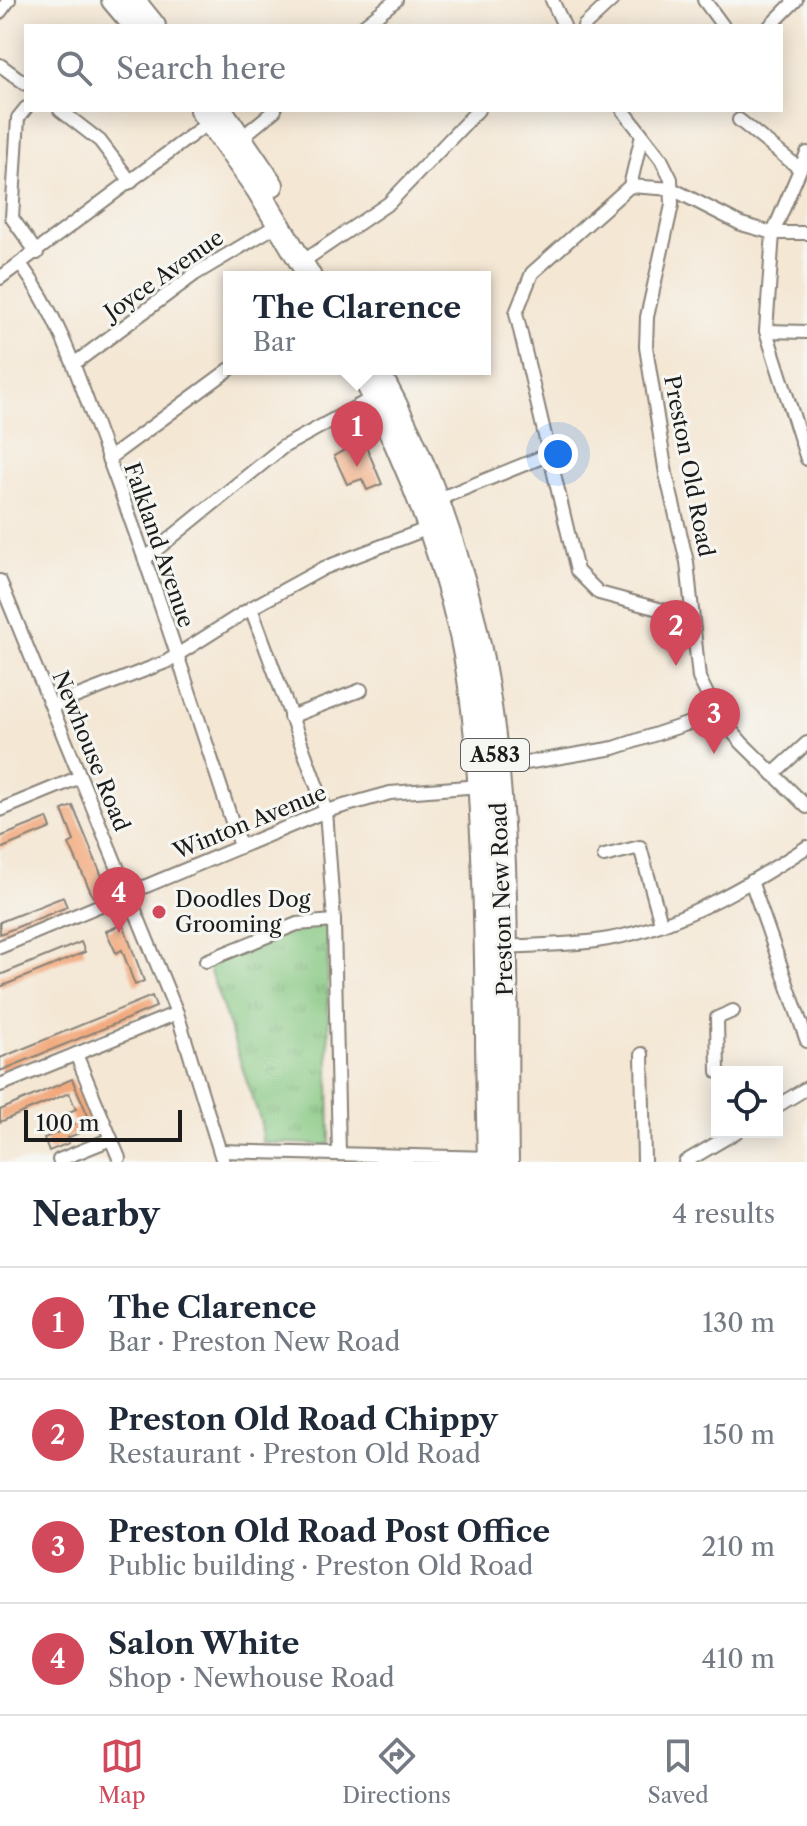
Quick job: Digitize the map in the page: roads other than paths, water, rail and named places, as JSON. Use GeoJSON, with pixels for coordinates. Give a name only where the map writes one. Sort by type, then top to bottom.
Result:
{"type":"FeatureCollection","features":[{"type":"Feature","properties":{"kind":"highway"},"geometry":{"type":"LineString","coordinates":[[113,0],[133,24]]}},
{"type":"Feature","properties":{"kind":"highway"},"geometry":{"type":"LineString","coordinates":[[133,0],[152,24]]}},
{"type":"Feature","properties":{"kind":"highway"},"geometry":{"type":"LineString","coordinates":[[213,113],[241,138],[309,264]]}},
{"type":"Feature","properties":{"kind":"highway"},"geometry":{"type":"LineString","coordinates":[[213,113],[279,224],[309,264]]}},
{"type":"Feature","properties":{"kind":"highway","name":"Preston New Road"},"geometry":{"type":"LineString","coordinates":[[365,375],[382,394],[436,500],[459,568],[482,657],[497,768],[495,948],[498,1160]]}},
{"type":"Feature","properties":{"kind":"highway","name":"Preston New Road"},"geometry":{"type":"LineString","coordinates":[[378,375],[461,636],[480,786],[495,948]]}},
{"type":"Feature","properties":{"kind":"street"},"geometry":{"type":"LineString","coordinates":[[0,12],[9,0]]}},
{"type":"Feature","properties":{"kind":"street"},"geometry":{"type":"LineString","coordinates":[[366,24],[396,0]]}},
{"type":"Feature","properties":{"kind":"street"},"geometry":{"type":"LineString","coordinates":[[552,0],[563,24]]}},
{"type":"Feature","properties":{"kind":"street"},"geometry":{"type":"LineString","coordinates":[[586,24],[612,0]]}},
{"type":"Feature","properties":{"kind":"street"},"geometry":{"type":"LineString","coordinates":[[704,0],[722,24]]}},
{"type":"Feature","properties":{"kind":"street"},"geometry":{"type":"LineString","coordinates":[[772,24],[796,0]]}},
{"type":"Feature","properties":{"kind":"street"},"geometry":{"type":"LineString","coordinates":[[0,65],[24,83]]}},
{"type":"Feature","properties":{"kind":"street"},"geometry":{"type":"LineString","coordinates":[[24,110],[18,118],[12,218],[37,253]]}},
{"type":"Feature","properties":{"kind":"street"},"geometry":{"type":"LineString","coordinates":[[63,112],[100,141],[131,182]]}},
{"type":"Feature","properties":{"kind":"street"},"geometry":{"type":"LineString","coordinates":[[241,138],[273,112]]}},
{"type":"Feature","properties":{"kind":"street"},"geometry":{"type":"LineString","coordinates":[[309,264],[389,203],[476,112]]}},
{"type":"Feature","properties":{"kind":"street"},"geometry":{"type":"LineString","coordinates":[[625,112],[668,170],[672,189]]}},
{"type":"Feature","properties":{"kind":"street"},"geometry":{"type":"LineString","coordinates":[[0,278],[131,182],[213,113]]}},
{"type":"Feature","properties":{"kind":"street"},"geometry":{"type":"LineString","coordinates":[[739,120],[799,168]]}},
{"type":"Feature","properties":{"kind":"street"},"geometry":{"type":"LineString","coordinates":[[642,135],[630,186],[532,273],[516,313],[577,571],[599,593],[692,618]]}},
{"type":"Feature","properties":{"kind":"street"},"geometry":{"type":"LineString","coordinates":[[807,153],[773,233],[766,331],[807,459]]}},
{"type":"Feature","properties":{"kind":"street"},"geometry":{"type":"LineString","coordinates":[[630,186],[672,189],[741,224],[773,233],[807,233]]}},
{"type":"Feature","properties":{"kind":"street","name":"Preston Old Road"},"geometry":{"type":"LineString","coordinates":[[672,189],[672,205],[647,317],[646,347],[666,474],[687,562],[699,678],[717,714],[807,807]]}},
{"type":"Feature","properties":{"kind":"street","name":"Joyce Avenue"},"geometry":{"type":"LineString","coordinates":[[75,363],[195,274],[279,224]]}},
{"type":"Feature","properties":{"kind":"street","name":"Falkland Avenue"},"geometry":{"type":"LineString","coordinates":[[21,265],[50,306],[75,363],[146,558],[240,846]]}},
{"type":"Feature","properties":{"kind":"street"},"geometry":{"type":"LineString","coordinates":[[766,331],[807,332]]}},
{"type":"Feature","properties":{"kind":"street"},"geometry":{"type":"LineString","coordinates":[[108,459],[223,374]]}},
{"type":"Feature","properties":{"kind":"street"},"geometry":{"type":"LineString","coordinates":[[146,558],[283,447],[382,394]]}},
{"type":"Feature","properties":{"kind":"street"},"geometry":{"type":"LineString","coordinates":[[436,500],[550,454]]}},
{"type":"Feature","properties":{"kind":"street"},"geometry":{"type":"LineString","coordinates":[[52,706],[166,662],[251,608],[324,568],[429,528]]}},
{"type":"Feature","properties":{"kind":"street","name":"Newhouse Road"},"geometry":{"type":"LineString","coordinates":[[0,581],[177,1013],[222,1156]]}},
{"type":"Feature","properties":{"kind":"street"},"geometry":{"type":"LineString","coordinates":[[251,608],[326,811],[334,921],[339,1154]]}},
{"type":"Feature","properties":{"kind":"street"},"geometry":{"type":"LineString","coordinates":[[290,717],[361,690]]}},
{"type":"Feature","properties":{"kind":"street"},"geometry":{"type":"LineString","coordinates":[[497,768],[614,748],[717,714]]}},
{"type":"Feature","properties":{"kind":"street"},"geometry":{"type":"LineString","coordinates":[[773,774],[807,743]]}},
{"type":"Feature","properties":{"kind":"street"},"geometry":{"type":"LineString","coordinates":[[0,810],[80,777]]}},
{"type":"Feature","properties":{"kind":"street","name":"Winton Avenue"},"geometry":{"type":"LineString","coordinates":[[0,947],[326,811],[390,793],[480,786]]}},
{"type":"Feature","properties":{"kind":"street"},"geometry":{"type":"LineString","coordinates":[[604,856],[640,847],[661,923]]}},
{"type":"Feature","properties":{"kind":"street"},"geometry":{"type":"LineString","coordinates":[[495,948],[598,940],[661,923],[751,881],[807,847]]}},
{"type":"Feature","properties":{"kind":"street"},"geometry":{"type":"LineString","coordinates":[[751,881],[807,1041]]}},
{"type":"Feature","properties":{"kind":"street"},"geometry":{"type":"LineString","coordinates":[[206,961],[297,924],[334,921]]}},
{"type":"Feature","properties":{"kind":"street"},"geometry":{"type":"LineString","coordinates":[[718,1066],[717,1018],[733,1011]]}},
{"type":"Feature","properties":{"kind":"street"},"geometry":{"type":"LineString","coordinates":[[0,1085],[177,1013]]}},
{"type":"Feature","properties":{"kind":"street"},"geometry":{"type":"LineString","coordinates":[[76,1054],[119,1158]]}},
{"type":"Feature","properties":{"kind":"street"},"geometry":{"type":"LineString","coordinates":[[642,1054],[644,1162]]}},
{"type":"Feature","properties":{"kind":"street"},"geometry":{"type":"LineString","coordinates":[[783,1102],[807,1088]]}},
{"type":"Feature","properties":{"kind":"street"},"geometry":{"type":"LineString","coordinates":[[685,1162],[726,1138]]}},
{"type":"Feature","properties":{"kind":"street"},"geometry":{"type":"LineString","coordinates":[[59,1160],[111,1139]]}},
{"type":"Feature","properties":{"kind":"street"},"geometry":{"type":"LineString","coordinates":[[222,1156],[339,1154],[498,1160]]}},
{"type":"Feature","properties":{"kind":"place","name":"The Clarence"},"geometry":{"type":"Point","coordinates":[357,467]}},
{"type":"Feature","properties":{"kind":"place","name":"Preston Old Road Chippy"},"geometry":{"type":"Point","coordinates":[676,666]}},
{"type":"Feature","properties":{"kind":"place","name":"Preston Old Road Post Office"},"geometry":{"type":"Point","coordinates":[714,754]}},
{"type":"Feature","properties":{"kind":"place","name":"Doodles Dog Grooming"},"geometry":{"type":"Point","coordinates":[159,912]}},
{"type":"Feature","properties":{"kind":"place","name":"Salon White"},"geometry":{"type":"Point","coordinates":[119,933]}}]}
